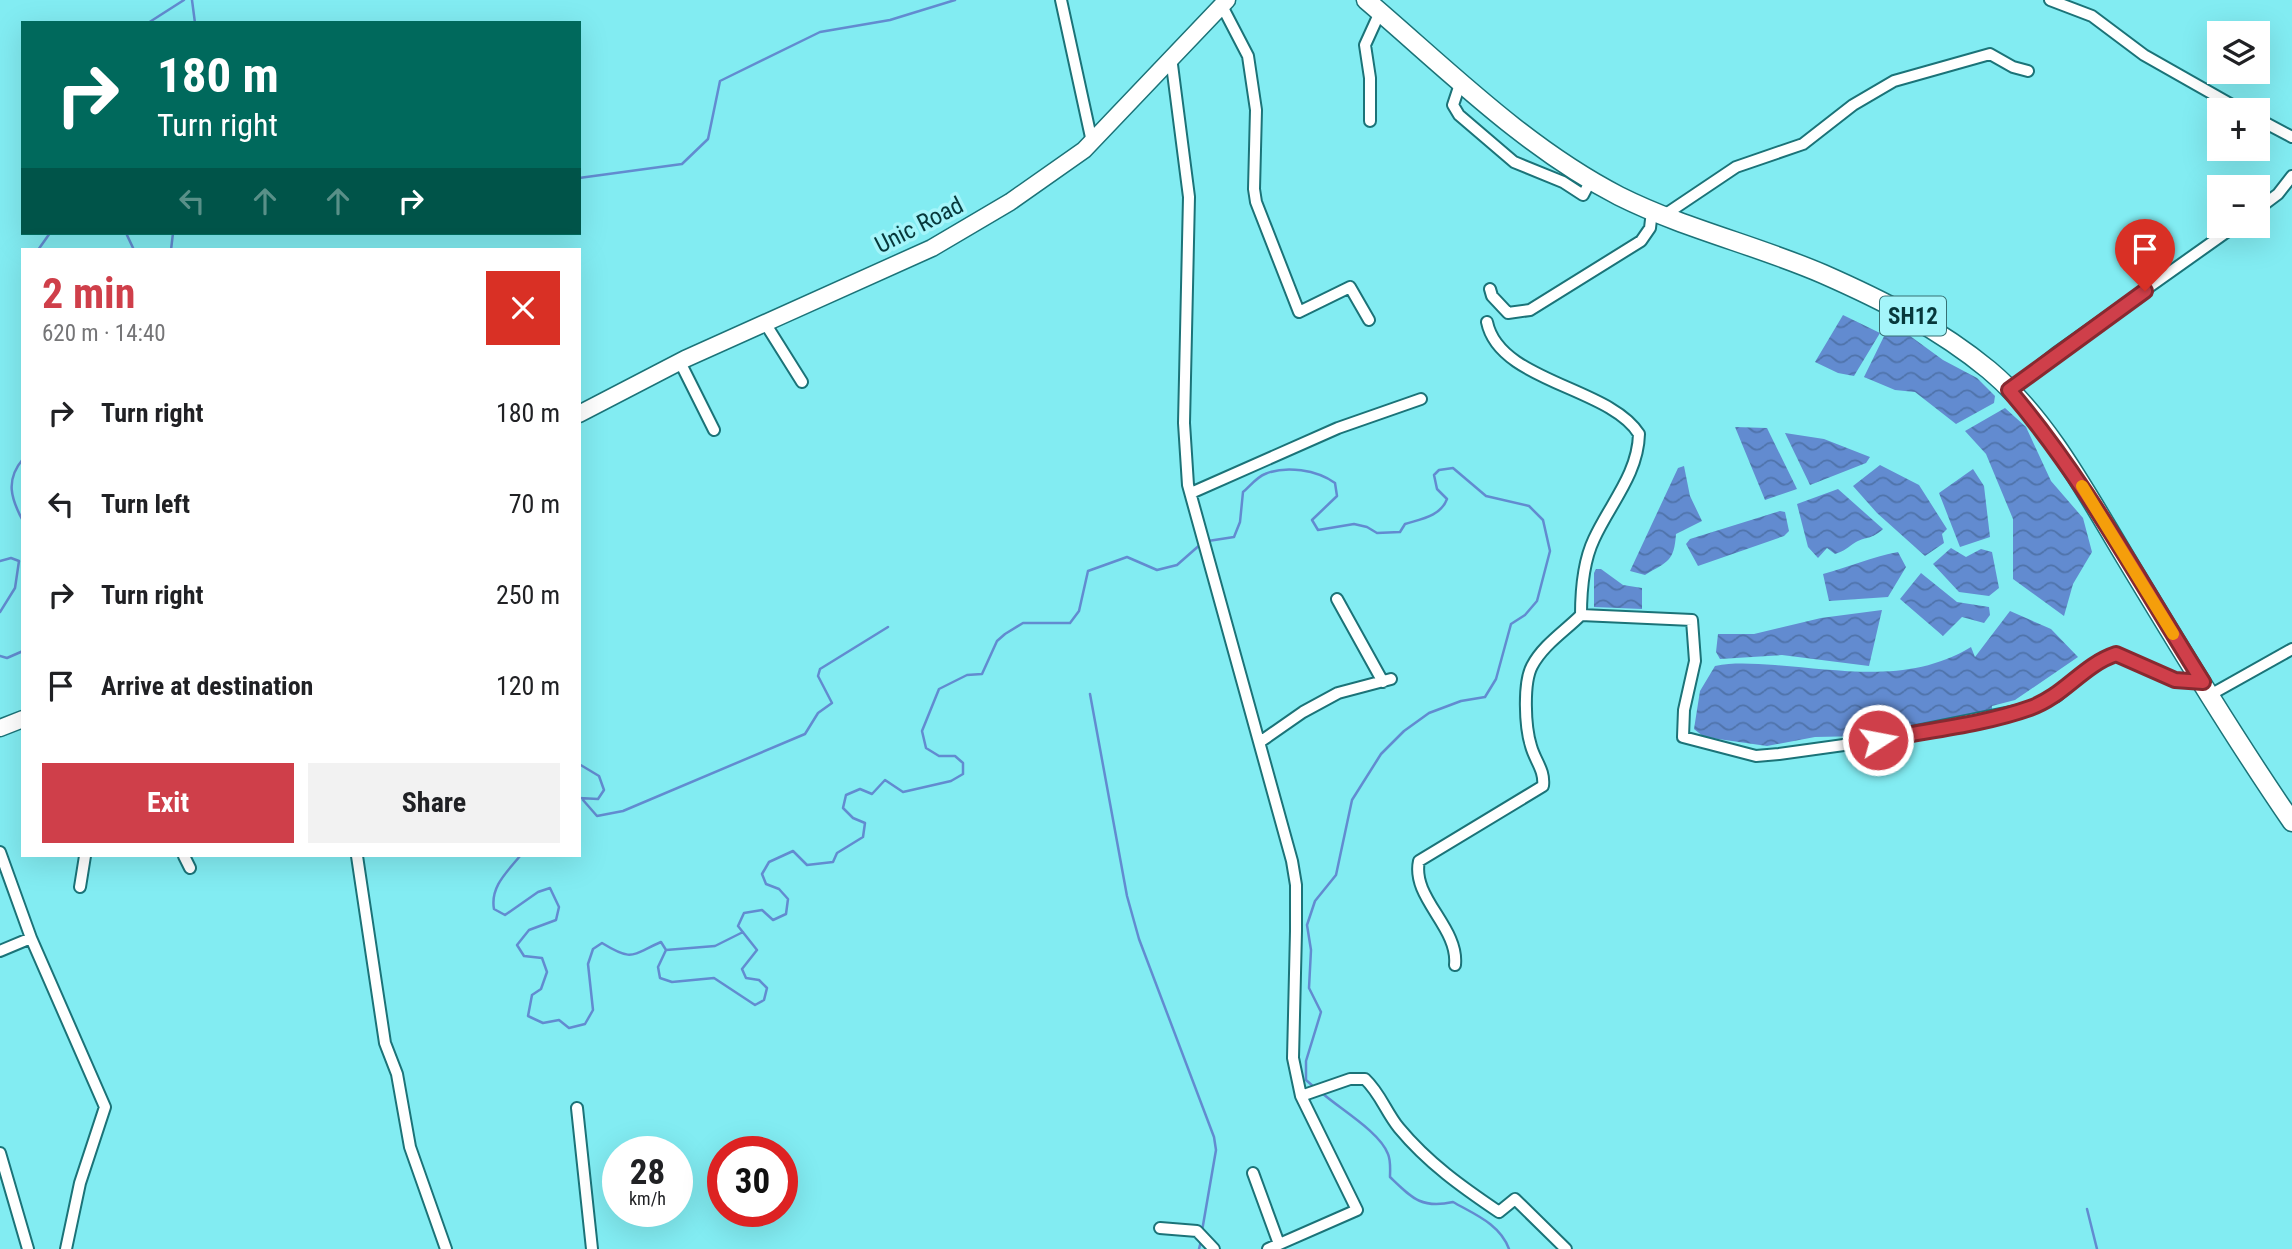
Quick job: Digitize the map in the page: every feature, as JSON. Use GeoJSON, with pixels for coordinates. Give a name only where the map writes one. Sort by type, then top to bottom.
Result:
{"type":"FeatureCollection","features":[{"type":"Feature","properties":{"kind":"main road","name":"Unic Road"},"geometry":{"type":"LineString","coordinates":[[581,413],[680,362],[932,248],[1010,202],[1093,142],[1225,3]]}},
{"type":"Feature","properties":{"kind":"main road","name":"SH12"},"geometry":{"type":"LineString","coordinates":[[1373,6],[1507,123],[1560,162],[1658,214],[1822,274],[1906,312],[1950,339],[2009,390],[2037,423],[2084,489],[2292,822]]}},
{"type":"Feature","properties":{"kind":"main road"},"geometry":{"type":"LineString","coordinates":[[0,728],[21,720]]}},
{"type":"Feature","properties":{"kind":"street"},"geometry":{"type":"LineString","coordinates":[[1062,0],[1093,142]]}},
{"type":"Feature","properties":{"kind":"street"},"geometry":{"type":"LineString","coordinates":[[2050,0],[2092,16],[2154,61],[2220,98]]}},
{"type":"Feature","properties":{"kind":"street"},"geometry":{"type":"LineString","coordinates":[[1225,3],[1248,56],[1256,110],[1256,202],[1299,312],[1350,287],[1369,320]]}},
{"type":"Feature","properties":{"kind":"street"},"geometry":{"type":"LineString","coordinates":[[1370,121],[1370,78],[1365,44],[1373,6]]}},
{"type":"Feature","properties":{"kind":"street"},"geometry":{"type":"LineString","coordinates":[[1490,289],[1492,296],[1508,313],[1531,310],[1641,241],[1658,214],[1736,167],[1803,144],[1853,105],[1894,81],[1990,54],[2013,67],[2028,71]]}},
{"type":"Feature","properties":{"kind":"street"},"geometry":{"type":"LineString","coordinates":[[1171,57],[1189,197],[1184,423],[1191,493],[1260,742],[1296,885],[1296,976],[1292,1032],[1305,1095],[1357,1210],[1268,1249]]}},
{"type":"Feature","properties":{"kind":"street"},"geometry":{"type":"LineString","coordinates":[[1461,81],[1452,105],[1459,115],[1514,162],[1563,182],[1583,195],[1591,180]]}},
{"type":"Feature","properties":{"kind":"street"},"geometry":{"type":"LineString","coordinates":[[2270,125],[2292,137]]}},
{"type":"Feature","properties":{"kind":"street"},"geometry":{"type":"LineString","coordinates":[[2270,200],[2292,176]]}},
{"type":"Feature","properties":{"kind":"street"},"geometry":{"type":"LineString","coordinates":[[2009,390],[2056,353],[2218,238]]}},
{"type":"Feature","properties":{"kind":"street"},"geometry":{"type":"LineString","coordinates":[[1455,965],[1456,955],[1451,942],[1416,875],[1419,861],[1542,786],[1544,775],[1532,751],[1525,725],[1531,667],[1545,648],[1581,615],[1587,558],[1629,475],[1639,433],[1626,418],[1522,365],[1498,346],[1492,338],[1487,322]]}},
{"type":"Feature","properties":{"kind":"street"},"geometry":{"type":"LineString","coordinates":[[765,323],[802,382]]}},
{"type":"Feature","properties":{"kind":"street"},"geometry":{"type":"LineString","coordinates":[[680,362],[715,430]]}},
{"type":"Feature","properties":{"kind":"street"},"geometry":{"type":"LineString","coordinates":[[1191,493],[1338,428],[1421,399]]}},
{"type":"Feature","properties":{"kind":"street"},"geometry":{"type":"LineString","coordinates":[[1260,742],[1303,712],[1338,693],[1387,680],[1337,599]]}},
{"type":"Feature","properties":{"kind":"street"},"geometry":{"type":"LineString","coordinates":[[1581,615],[1692,620],[1695,661],[1684,710],[1683,737],[1756,755],[1851,744],[2031,708],[2057,696],[2099,660],[2116,654],[2175,680],[2207,689],[2292,649]]}},
{"type":"Feature","properties":{"kind":"street"},"geometry":{"type":"LineString","coordinates":[[0,852],[31,937],[105,1107],[80,1183],[66,1249]]}},
{"type":"Feature","properties":{"kind":"street"},"geometry":{"type":"LineString","coordinates":[[80,887],[85,857]]}},
{"type":"Feature","properties":{"kind":"street"},"geometry":{"type":"LineString","coordinates":[[184,857],[190,868]]}},
{"type":"Feature","properties":{"kind":"street"},"geometry":{"type":"LineString","coordinates":[[357,857],[385,1043],[397,1074],[410,1147],[446,1249]]}},
{"type":"Feature","properties":{"kind":"street"},"geometry":{"type":"LineString","coordinates":[[0,951],[31,937]]}},
{"type":"Feature","properties":{"kind":"street"},"geometry":{"type":"LineString","coordinates":[[1305,1095],[1350,1079],[1365,1079],[1375,1088],[1384,1109],[1397,1126],[1442,1172],[1499,1212],[1515,1199],[1566,1249]]}},
{"type":"Feature","properties":{"kind":"street"},"geometry":{"type":"LineString","coordinates":[[577,1108],[592,1249]]}},
{"type":"Feature","properties":{"kind":"street"},"geometry":{"type":"LineString","coordinates":[[0,1153],[28,1249]]}},
{"type":"Feature","properties":{"kind":"street"},"geometry":{"type":"LineString","coordinates":[[1253,1173],[1279,1244]]}},
{"type":"Feature","properties":{"kind":"street"},"geometry":{"type":"LineString","coordinates":[[1160,1228],[1197,1231],[1214,1249]]}},
{"type":"Feature","properties":{"kind":"water"},"geometry":{"type":"Polygon","coordinates":[[[1843,315],[1880,333],[1854,376],[1838,373],[1815,362],[1843,315]]]}},
{"type":"Feature","properties":{"kind":"water"},"geometry":{"type":"Polygon","coordinates":[[[1891,322],[1943,360],[1977,378],[1995,396],[1994,403],[1956,424],[1915,392],[1895,390],[1864,377],[1891,322]]]}},
{"type":"Feature","properties":{"kind":"water"},"geometry":{"type":"Polygon","coordinates":[[[2005,408],[2026,427],[2051,481],[2083,518],[2092,552],[2073,584],[2064,616],[2013,579],[2013,519],[1986,454],[1965,431],[2005,408]]]}},
{"type":"Feature","properties":{"kind":"water"},"geometry":{"type":"Polygon","coordinates":[[[1735,427],[1767,428],[1797,489],[1765,500],[1735,427]]]}},
{"type":"Feature","properties":{"kind":"water"},"geometry":{"type":"Polygon","coordinates":[[[1785,433],[1824,439],[1870,457],[1866,463],[1810,485],[1785,433]]]}},
{"type":"Feature","properties":{"kind":"water"},"geometry":{"type":"Polygon","coordinates":[[[1880,465],[1919,485],[1947,529],[1942,534],[1944,543],[1925,556],[1877,513],[1853,486],[1880,465]]]}},
{"type":"Feature","properties":{"kind":"water"},"geometry":{"type":"Polygon","coordinates":[[[1684,466],[1690,496],[1702,521],[1676,534],[1674,550],[1664,563],[1645,575],[1630,571],[1678,468],[1684,466]]]}},
{"type":"Feature","properties":{"kind":"water"},"geometry":{"type":"Polygon","coordinates":[[[1973,469],[1984,486],[1990,537],[1960,547],[1939,493],[1973,469]]]}},
{"type":"Feature","properties":{"kind":"water"},"geometry":{"type":"Polygon","coordinates":[[[1838,489],[1883,529],[1835,554],[1827,548],[1818,558],[1808,547],[1797,504],[1838,489]]]}},
{"type":"Feature","properties":{"kind":"water"},"geometry":{"type":"Polygon","coordinates":[[[1780,511],[1785,512],[1789,531],[1784,536],[1698,566],[1686,544],[1690,539],[1780,511]]]}},
{"type":"Feature","properties":{"kind":"water"},"geometry":{"type":"Polygon","coordinates":[[[1951,548],[1966,557],[1981,549],[1992,552],[1999,588],[1989,596],[1959,592],[1933,564],[1951,548]]]}},
{"type":"Feature","properties":{"kind":"water"},"geometry":{"type":"Polygon","coordinates":[[[1898,552],[1906,567],[1888,597],[1829,601],[1823,574],[1898,552]]]}},
{"type":"Feature","properties":{"kind":"water"},"geometry":{"type":"Polygon","coordinates":[[[1596,569],[1601,569],[1623,585],[1642,588],[1642,609],[1594,607],[1596,569]]]}},
{"type":"Feature","properties":{"kind":"water"},"geometry":{"type":"Polygon","coordinates":[[[1921,573],[1957,602],[1989,607],[1990,615],[1984,623],[1962,617],[1943,636],[1900,599],[1921,573]]]}},
{"type":"Feature","properties":{"kind":"water"},"geometry":{"type":"Polygon","coordinates":[[[1882,610],[1869,666],[1782,655],[1720,659],[1716,652],[1718,634],[1754,634],[1821,618],[1882,610]]]}},
{"type":"Feature","properties":{"kind":"water"},"geometry":{"type":"Polygon","coordinates":[[[2010,611],[2051,629],[2078,657],[2015,700],[1992,706],[1992,713],[1864,736],[1815,737],[1767,746],[1704,737],[1694,729],[1700,691],[1715,666],[1753,664],[1876,672],[1924,666],[1948,659],[1971,647],[1975,657],[2010,611]]]}},
{"type":"Feature","properties":{"kind":"waterway"},"geometry":{"type":"LineString","coordinates":[[151,21],[184,0]]}},
{"type":"Feature","properties":{"kind":"waterway"},"geometry":{"type":"LineString","coordinates":[[192,0],[195,21]]}},
{"type":"Feature","properties":{"kind":"waterway"},"geometry":{"type":"LineString","coordinates":[[581,178],[682,164],[708,139],[720,81],[820,32],[890,20],[955,0]]}},
{"type":"Feature","properties":{"kind":"waterway"},"geometry":{"type":"LineString","coordinates":[[39,248],[49,235]]}},
{"type":"Feature","properties":{"kind":"waterway"},"geometry":{"type":"LineString","coordinates":[[127,235],[133,248]]}},
{"type":"Feature","properties":{"kind":"waterway"},"geometry":{"type":"LineString","coordinates":[[171,248],[173,235]]}},
{"type":"Feature","properties":{"kind":"waterway"},"geometry":{"type":"LineString","coordinates":[[21,462],[12,482],[15,505],[21,517]]}},
{"type":"Feature","properties":{"kind":"waterway"},"geometry":{"type":"LineString","coordinates":[[1208,541],[1234,537],[1240,522],[1243,492],[1259,477],[1273,471],[1301,470],[1335,483],[1337,496],[1312,520],[1318,530],[1354,524],[1377,533],[1400,532],[1405,524],[1430,516],[1440,509],[1447,499],[1437,489],[1434,475],[1439,470],[1453,468],[1486,496],[1529,506],[1543,520],[1550,551],[1537,601],[1525,615],[1511,624],[1496,679],[1485,697],[1461,701],[1429,713],[1404,731],[1381,754],[1352,800],[1336,875],[1315,901],[1307,925],[1311,950],[1309,988],[1321,1012],[1306,1061],[1306,1080],[1314,1087]]}},
{"type":"Feature","properties":{"kind":"waterway"},"geometry":{"type":"LineString","coordinates":[[519,857],[497,887],[494,909],[505,915],[538,892],[550,888],[559,907],[556,920],[529,930],[517,945],[524,956],[542,958],[547,972],[541,989],[532,995],[528,1016],[543,1023],[559,1020],[569,1028],[585,1024],[593,1010],[588,964],[593,949],[602,943],[620,953],[632,954],[661,942],[666,950],[658,967],[660,978],[672,982],[714,978],[755,1005],[764,1000],[767,988],[759,980],[746,978],[742,969],[757,950],[738,926],[744,913],[762,910],[773,920],[786,914],[788,899],[779,889],[766,884],[762,874],[769,862],[793,851],[807,865],[833,862],[837,853],[863,837],[865,823],[853,818],[843,808],[846,795],[860,789],[872,794],[885,780],[903,792],[951,781],[963,774],[963,763],[955,756],[939,756],[926,748],[922,731],[939,689],[967,675],[982,674],[997,641],[1023,623],[1070,623],[1079,611],[1088,571],[1127,557],[1157,570],[1177,565],[1202,543]]}},
{"type":"Feature","properties":{"kind":"waterway"},"geometry":{"type":"LineString","coordinates":[[0,561],[11,558],[19,561],[15,588],[0,612]]}},
{"type":"Feature","properties":{"kind":"waterway"},"geometry":{"type":"LineString","coordinates":[[583,800],[597,816],[623,811],[805,734],[818,713],[832,703],[818,676],[820,669],[888,627]]}},
{"type":"Feature","properties":{"kind":"waterway"},"geometry":{"type":"LineString","coordinates":[[0,656],[7,658],[21,652]]}},
{"type":"Feature","properties":{"kind":"waterway"},"geometry":{"type":"LineString","coordinates":[[1090,694],[1127,896],[1139,939],[1214,1137],[1216,1150],[1202,1231]]}},
{"type":"Feature","properties":{"kind":"waterway"},"geometry":{"type":"LineString","coordinates":[[581,765],[599,776],[604,790],[598,799],[581,798]]}},
{"type":"Feature","properties":{"kind":"waterway"},"geometry":{"type":"LineString","coordinates":[[666,950],[715,946],[743,932]]}},
{"type":"Feature","properties":{"kind":"waterway"},"geometry":{"type":"LineString","coordinates":[[1322,1093],[1377,1137],[1389,1157],[1390,1177],[1405,1191],[1425,1203],[1453,1202],[1493,1226],[1509,1249]]}},
{"type":"Feature","properties":{"kind":"waterway"},"geometry":{"type":"LineString","coordinates":[[2087,1209],[2097,1249]]}},
{"type":"Feature","properties":{"kind":"waterway"},"geometry":{"type":"LineString","coordinates":[[1199,1249],[1201,1241]]}},
{"type":"Feature","properties":{"kind":"slow traffic"},"geometry":{"type":"LineString","coordinates":[[2082,486],[2173,634]]}},
{"type":"Feature","properties":{"kind":"route"},"geometry":{"type":"LineString","coordinates":[[1878,740],[1989,719],[2031,708],[2057,696],[2099,660],[2116,654],[2175,680],[2203,682],[2084,489],[2037,423],[2009,390],[2056,353],[2145,291]]}}]}
